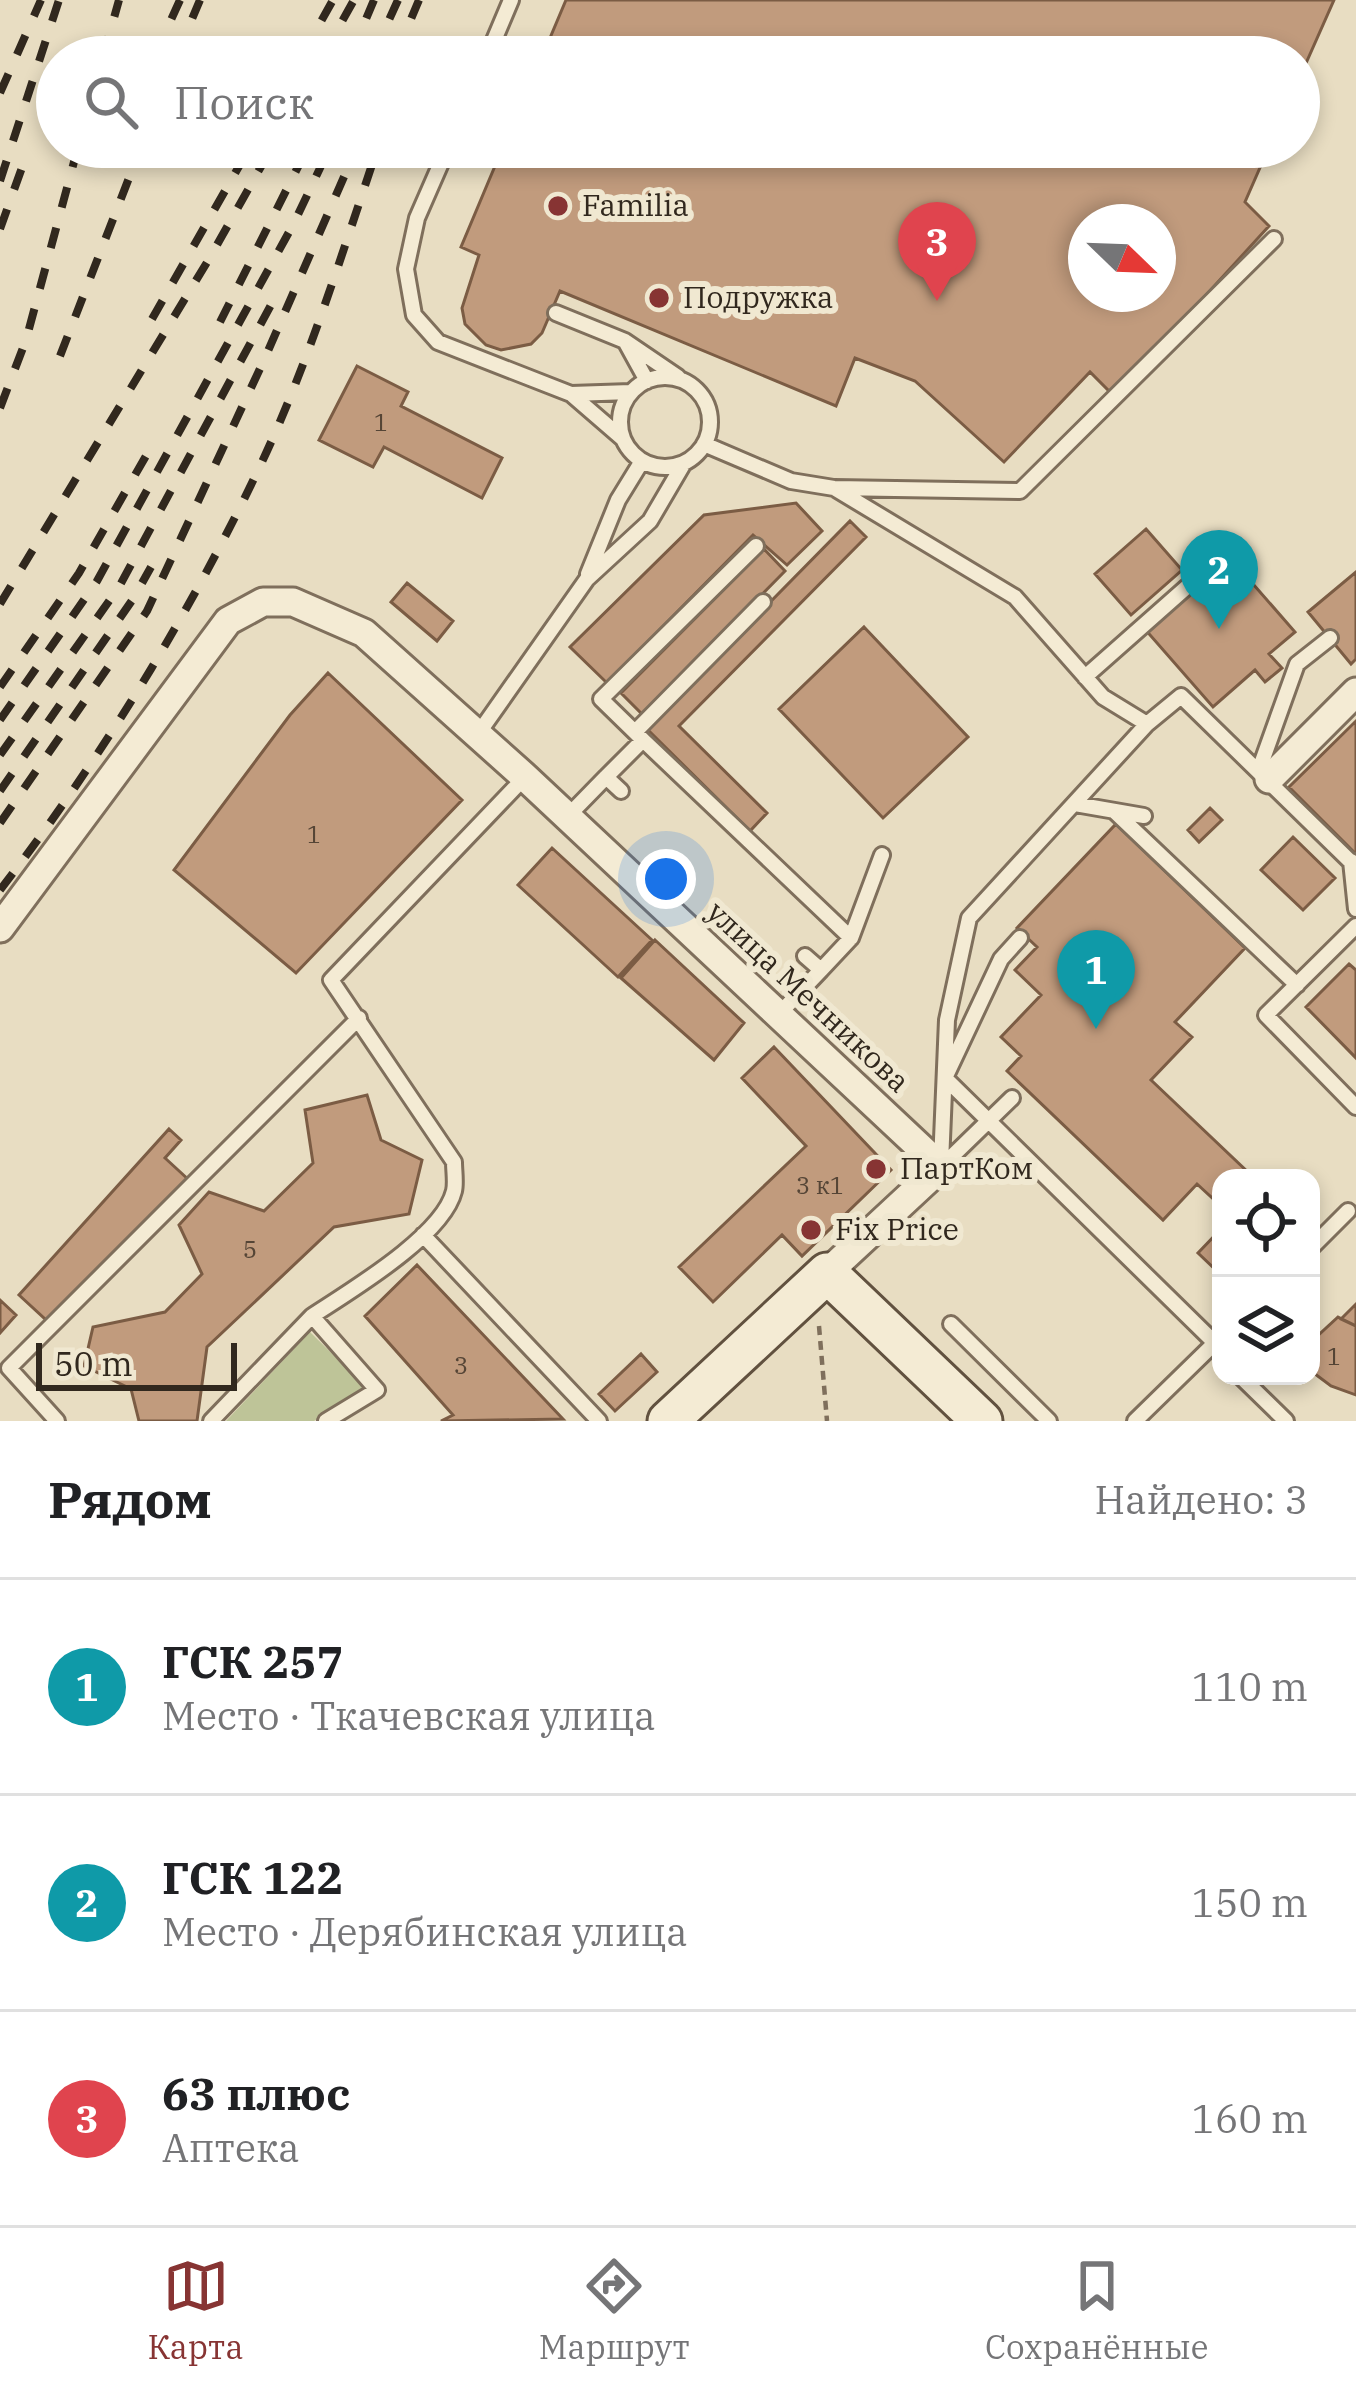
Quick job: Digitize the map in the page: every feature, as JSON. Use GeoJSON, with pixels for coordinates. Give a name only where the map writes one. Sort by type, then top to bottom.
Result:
{"type":"FeatureCollection","features":[{"type":"Feature","properties":{"kind":"main road"},"geometry":{"type":"LineString","coordinates":[[668,1421],[821,1278],[982,1421]]}},
{"type":"Feature","properties":{"kind":"street","name":"улица Мечникова"},"geometry":{"type":"LineString","coordinates":[[0,928],[228,621],[262,602],[292,602],[364,633],[525,777],[941,1167]]}},
{"type":"Feature","properties":{"kind":"street"},"geometry":{"type":"LineString","coordinates":[[1264,775],[1356,692]]}},
{"type":"Feature","properties":{"kind":"street"},"geometry":{"type":"LineString","coordinates":[[821,1278],[941,1167]]}},
{"type":"Feature","properties":{"kind":"lane"},"geometry":{"type":"LineString","coordinates":[[496,36],[511,0]]}},
{"type":"Feature","properties":{"kind":"lane"},"geometry":{"type":"LineString","coordinates":[[439,168],[417,218],[406,269],[415,315],[438,342],[571,394],[642,460],[662,466],[684,463]]}},
{"type":"Feature","properties":{"kind":"lane"},"geometry":{"type":"LineString","coordinates":[[704,444],[791,481],[834,488],[1020,490],[1274,239]]}},
{"type":"Feature","properties":{"kind":"lane"},"geometry":{"type":"LineString","coordinates":[[556,313],[626,341],[685,382],[706,404],[709,430],[650,520],[586,579]]}},
{"type":"Feature","properties":{"kind":"lane"},"geometry":{"type":"LineString","coordinates":[[626,341],[647,381]]}},
{"type":"Feature","properties":{"kind":"lane"},"geometry":{"type":"LineString","coordinates":[[623,439],[620,414],[631,392],[663,377],[685,382]]}},
{"type":"Feature","properties":{"kind":"lane"},"geometry":{"type":"LineString","coordinates":[[571,394],[631,392]]}},
{"type":"Feature","properties":{"kind":"lane"},"geometry":{"type":"LineString","coordinates":[[478,734],[586,579],[619,500],[642,460]]}},
{"type":"Feature","properties":{"kind":"lane"},"geometry":{"type":"LineString","coordinates":[[834,488],[1015,597],[1103,697],[1147,724]]}},
{"type":"Feature","properties":{"kind":"lane"},"geometry":{"type":"LineString","coordinates":[[756,546],[601,699],[850,938]]}},
{"type":"Feature","properties":{"kind":"lane"},"geometry":{"type":"LineString","coordinates":[[1085,677],[1206,570]]}},
{"type":"Feature","properties":{"kind":"lane"},"geometry":{"type":"LineString","coordinates":[[567,817],[763,602]]}},
{"type":"Feature","properties":{"kind":"lane"},"geometry":{"type":"LineString","coordinates":[[1264,775],[1297,664],[1330,638]]}},
{"type":"Feature","properties":{"kind":"lane"},"geometry":{"type":"LineString","coordinates":[[941,1167],[947,1020],[969,918],[1147,724],[1181,696],[1353,864],[1356,910]]}},
{"type":"Feature","properties":{"kind":"lane"},"geometry":{"type":"LineString","coordinates":[[211,1421],[312,1316],[397,1260],[423,1235],[454,1193],[454,1162],[331,980],[525,777]]}},
{"type":"Feature","properties":{"kind":"lane"},"geometry":{"type":"LineString","coordinates":[[606,777],[621,791]]}},
{"type":"Feature","properties":{"kind":"lane"},"geometry":{"type":"LineString","coordinates":[[1075,804],[1144,816]]}},
{"type":"Feature","properties":{"kind":"lane"},"geometry":{"type":"LineString","coordinates":[[1114,811],[1297,985]]}},
{"type":"Feature","properties":{"kind":"lane"},"geometry":{"type":"LineString","coordinates":[[778,1015],[850,938],[882,855]]}},
{"type":"Feature","properties":{"kind":"lane"},"geometry":{"type":"LineString","coordinates":[[1356,926],[1266,1015],[1356,1107]]}},
{"type":"Feature","properties":{"kind":"lane"},"geometry":{"type":"LineString","coordinates":[[945,1078],[1001,959],[1020,938]]}},
{"type":"Feature","properties":{"kind":"lane"},"geometry":{"type":"LineString","coordinates":[[805,956],[821,970]]}},
{"type":"Feature","properties":{"kind":"lane"},"geometry":{"type":"LineString","coordinates":[[57,1421],[9,1368],[358,1018]]}},
{"type":"Feature","properties":{"kind":"lane"},"geometry":{"type":"LineString","coordinates":[[945,1078],[1212,1341]]}},
{"type":"Feature","properties":{"kind":"lane"},"geometry":{"type":"LineString","coordinates":[[941,1167],[1012,1098]]}},
{"type":"Feature","properties":{"kind":"lane"},"geometry":{"type":"LineString","coordinates":[[1320,1239],[1348,1211]]}},
{"type":"Feature","properties":{"kind":"lane"},"geometry":{"type":"LineString","coordinates":[[423,1235],[599,1421]]}},
{"type":"Feature","properties":{"kind":"lane"},"geometry":{"type":"LineString","coordinates":[[312,1316],[377,1390],[326,1421]]}},
{"type":"Feature","properties":{"kind":"lane"},"geometry":{"type":"LineString","coordinates":[[951,1324],[1049,1421]]}},
{"type":"Feature","properties":{"kind":"lane"},"geometry":{"type":"LineString","coordinates":[[1135,1421],[1212,1351]]}},
{"type":"Feature","properties":{"kind":"lane"},"geometry":{"type":"LineString","coordinates":[[1249,1385],[1286,1421]]}},
{"type":"Feature","properties":{"kind":"path"},"geometry":{"type":"LineString","coordinates":[[821,1278],[827,1421]]}},
{"type":"Feature","properties":{"kind":"green space"},"geometry":{"type":"Polygon","coordinates":[[[310,1332],[367,1388],[314,1421],[226,1421],[310,1332]]]}},
{"type":"Feature","properties":{"kind":"building"},"geometry":{"type":"Polygon","coordinates":[[[566,0],[1334,0],[1318,36],[551,36],[566,0]]]}},
{"type":"Feature","properties":{"kind":"building"},"geometry":{"type":"Polygon","coordinates":[[[494,168],[1260,168],[1245,202],[1269,226],[1114,396],[1090,372],[1004,462],[915,381],[855,358],[836,406],[560,291],[542,333],[531,344],[501,350],[486,345],[465,324],[462,308],[479,255],[461,247],[494,168]]]}},
{"type":"Feature","properties":{"kind":"building"},"geometry":{"type":"Polygon","coordinates":[[[357,366],[408,392],[401,406],[502,458],[482,498],[384,447],[373,467],[319,440],[357,366]]]}},
{"type":"Feature","properties":{"kind":"building"},"geometry":{"type":"Polygon","coordinates":[[[796,503],[822,531],[787,565],[753,535],[607,683],[570,647],[704,515],[796,503]]]}},
{"type":"Feature","properties":{"kind":"building"},"geometry":{"type":"Polygon","coordinates":[[[850,521],[866,537],[679,726],[767,813],[750,831],[646,728],[850,521]]]}},
{"type":"Feature","properties":{"kind":"building"},"geometry":{"type":"Polygon","coordinates":[[[1146,529],[1182,570],[1131,615],[1095,574],[1146,529]]]}},
{"type":"Feature","properties":{"kind":"building"},"geometry":{"type":"Polygon","coordinates":[[[764,549],[785,571],[643,715],[621,693],[764,549]]]}},
{"type":"Feature","properties":{"kind":"building"},"geometry":{"type":"Polygon","coordinates":[[[1226,553],[1295,632],[1269,654],[1282,668],[1265,682],[1255,670],[1213,707],[1143,627],[1226,553]]]}},
{"type":"Feature","properties":{"kind":"building"},"geometry":{"type":"Polygon","coordinates":[[[1356,572],[1356,659],[1351,664],[1308,612],[1356,572]]]}},
{"type":"Feature","properties":{"kind":"building"},"geometry":{"type":"Polygon","coordinates":[[[407,583],[453,621],[437,641],[391,602],[407,583]]]}},
{"type":"Feature","properties":{"kind":"building"},"geometry":{"type":"Polygon","coordinates":[[[864,627],[968,737],[883,818],[779,709],[864,627]]]}},
{"type":"Feature","properties":{"kind":"building"},"geometry":{"type":"Polygon","coordinates":[[[328,673],[462,800],[296,973],[174,870],[290,715],[328,673]]]}},
{"type":"Feature","properties":{"kind":"building"},"geometry":{"type":"Polygon","coordinates":[[[1356,721],[1356,854],[1289,787],[1356,721]]]}},
{"type":"Feature","properties":{"kind":"building"},"geometry":{"type":"Polygon","coordinates":[[[1210,808],[1222,820],[1199,842],[1188,830],[1210,808]]]}},
{"type":"Feature","properties":{"kind":"building"},"geometry":{"type":"Polygon","coordinates":[[[1116,824],[1245,948],[1175,1022],[1192,1037],[1151,1080],[1245,1169],[1212,1169],[1212,1198],[1197,1184],[1163,1220],[1007,1071],[1021,1056],[1001,1037],[1041,995],[1015,970],[1037,947],[1017,928],[1116,824]]]}},
{"type":"Feature","properties":{"kind":"building"},"geometry":{"type":"Polygon","coordinates":[[[1293,837],[1335,878],[1303,910],[1261,870],[1293,837]]]}},
{"type":"Feature","properties":{"kind":"building"},"geometry":{"type":"Polygon","coordinates":[[[552,848],[652,940],[618,977],[518,885],[552,848]]]}},
{"type":"Feature","properties":{"kind":"building"},"geometry":{"type":"Polygon","coordinates":[[[655,940],[744,1023],[714,1060],[621,978],[655,940]]]}},
{"type":"Feature","properties":{"kind":"building"},"geometry":{"type":"Polygon","coordinates":[[[1349,964],[1356,970],[1356,1058],[1306,1007],[1349,964]]]}},
{"type":"Feature","properties":{"kind":"building"},"geometry":{"type":"Polygon","coordinates":[[[774,1047],[891,1170],[802,1256],[782,1235],[713,1302],[679,1267],[806,1146],[742,1078],[774,1047]]]}},
{"type":"Feature","properties":{"kind":"building"},"geometry":{"type":"Polygon","coordinates":[[[367,1095],[381,1140],[422,1160],[409,1214],[334,1227],[207,1347],[197,1421],[139,1421],[131,1389],[84,1366],[93,1327],[165,1312],[202,1274],[179,1225],[209,1192],[264,1211],[313,1163],[305,1110],[367,1095]]]}},
{"type":"Feature","properties":{"kind":"building"},"geometry":{"type":"Polygon","coordinates":[[[169,1129],[181,1140],[165,1158],[190,1181],[56,1329],[19,1295],[169,1129]]]}},
{"type":"Feature","properties":{"kind":"building"},"geometry":{"type":"Polygon","coordinates":[[[1212,1238],[1212,1266],[1198,1253],[1212,1238]]]}},
{"type":"Feature","properties":{"kind":"building"},"geometry":{"type":"Polygon","coordinates":[[[417,1265],[563,1419],[441,1421],[453,1415],[365,1316],[417,1265]]]}},
{"type":"Feature","properties":{"kind":"building"},"geometry":{"type":"Polygon","coordinates":[[[0,1300],[16,1315],[0,1333],[0,1300]]]}},
{"type":"Feature","properties":{"kind":"building"},"geometry":{"type":"Polygon","coordinates":[[[1356,1304],[1356,1326],[1341,1319],[1356,1304]]]}},
{"type":"Feature","properties":{"kind":"building"},"geometry":{"type":"Polygon","coordinates":[[[1338,1317],[1356,1326],[1356,1395],[1320,1378],[1320,1334],[1338,1317]]]}},
{"type":"Feature","properties":{"kind":"building"},"geometry":{"type":"Polygon","coordinates":[[[641,1354],[657,1372],[615,1411],[599,1394],[641,1354]]]}},
{"type":"Feature","properties":{"kind":"railway"},"geometry":{"type":"LineString","coordinates":[[0,93],[41,0]]}},
{"type":"Feature","properties":{"kind":"railway"},"geometry":{"type":"LineString","coordinates":[[47,36],[59,0]]}},
{"type":"Feature","properties":{"kind":"railway"},"geometry":{"type":"LineString","coordinates":[[109,36],[119,0]]}},
{"type":"Feature","properties":{"kind":"railway"},"geometry":{"type":"LineString","coordinates":[[164,36],[180,0]]}},
{"type":"Feature","properties":{"kind":"railway"},"geometry":{"type":"LineString","coordinates":[[185,36],[200,0]]}},
{"type":"Feature","properties":{"kind":"railway"},"geometry":{"type":"LineString","coordinates":[[313,36],[333,0]]}},
{"type":"Feature","properties":{"kind":"railway"},"geometry":{"type":"LineString","coordinates":[[334,36],[354,0]]}},
{"type":"Feature","properties":{"kind":"railway"},"geometry":{"type":"LineString","coordinates":[[359,36],[374,0]]}},
{"type":"Feature","properties":{"kind":"railway"},"geometry":{"type":"LineString","coordinates":[[382,36],[398,0]]}},
{"type":"Feature","properties":{"kind":"railway"},"geometry":{"type":"LineString","coordinates":[[404,36],[419,0]]}},
{"type":"Feature","properties":{"kind":"railway"},"geometry":{"type":"LineString","coordinates":[[0,181],[36,71]]}},
{"type":"Feature","properties":{"kind":"railway"},"geometry":{"type":"LineString","coordinates":[[0,229],[24,162]]}},
{"type":"Feature","properties":{"kind":"railway"},"geometry":{"type":"LineString","coordinates":[[0,408],[26,340],[72,168]]}},
{"type":"Feature","properties":{"kind":"railway"},"geometry":{"type":"LineString","coordinates":[[60,356],[133,168]]}},
{"type":"Feature","properties":{"kind":"railway"},"geometry":{"type":"LineString","coordinates":[[152,319],[238,168]]}},
{"type":"Feature","properties":{"kind":"railway"},"geometry":{"type":"LineString","coordinates":[[0,604],[260,168]]}},
{"type":"Feature","properties":{"kind":"railway"},"geometry":{"type":"LineString","coordinates":[[220,322],[297,168]]}},
{"type":"Feature","properties":{"kind":"railway"},"geometry":{"type":"LineString","coordinates":[[0,720],[97,581],[320,168]]}},
{"type":"Feature","properties":{"kind":"railway"},"geometry":{"type":"LineString","coordinates":[[0,823],[147,611],[348,168]]}},
{"type":"Feature","properties":{"kind":"railway"},"geometry":{"type":"LineString","coordinates":[[0,890],[142,684],[234,520],[294,386],[371,168]]}},
{"type":"Feature","properties":{"kind":"railway"},"geometry":{"type":"LineString","coordinates":[[0,755],[119,587],[272,303]]}},
{"type":"Feature","properties":{"kind":"railway"},"geometry":{"type":"LineString","coordinates":[[0,687],[79,573],[147,454]]}},
{"type":"Feature","properties":{"kind":"railway"},"geometry":{"type":"LineString","coordinates":[[0,791],[151,567]]}},
{"type":"Feature","properties":{"kind":"place","name":"Familia"},"geometry":{"type":"Point","coordinates":[558,206]}},
{"type":"Feature","properties":{"kind":"place","name":"Подружка"},"geometry":{"type":"Point","coordinates":[659,298]}},
{"type":"Feature","properties":{"kind":"place","name":"63 плюс"},"geometry":{"type":"Point","coordinates":[937,301]}},
{"type":"Feature","properties":{"kind":"place","name":"ГСК 122"},"geometry":{"type":"Point","coordinates":[1219,629]}},
{"type":"Feature","properties":{"kind":"place","name":"ГСК 257"},"geometry":{"type":"Point","coordinates":[1096,1029]}},
{"type":"Feature","properties":{"kind":"place","name":"ПартКом"},"geometry":{"type":"Point","coordinates":[876,1169]}},
{"type":"Feature","properties":{"kind":"place","name":"Fix Price"},"geometry":{"type":"Point","coordinates":[811,1230]}}]}
